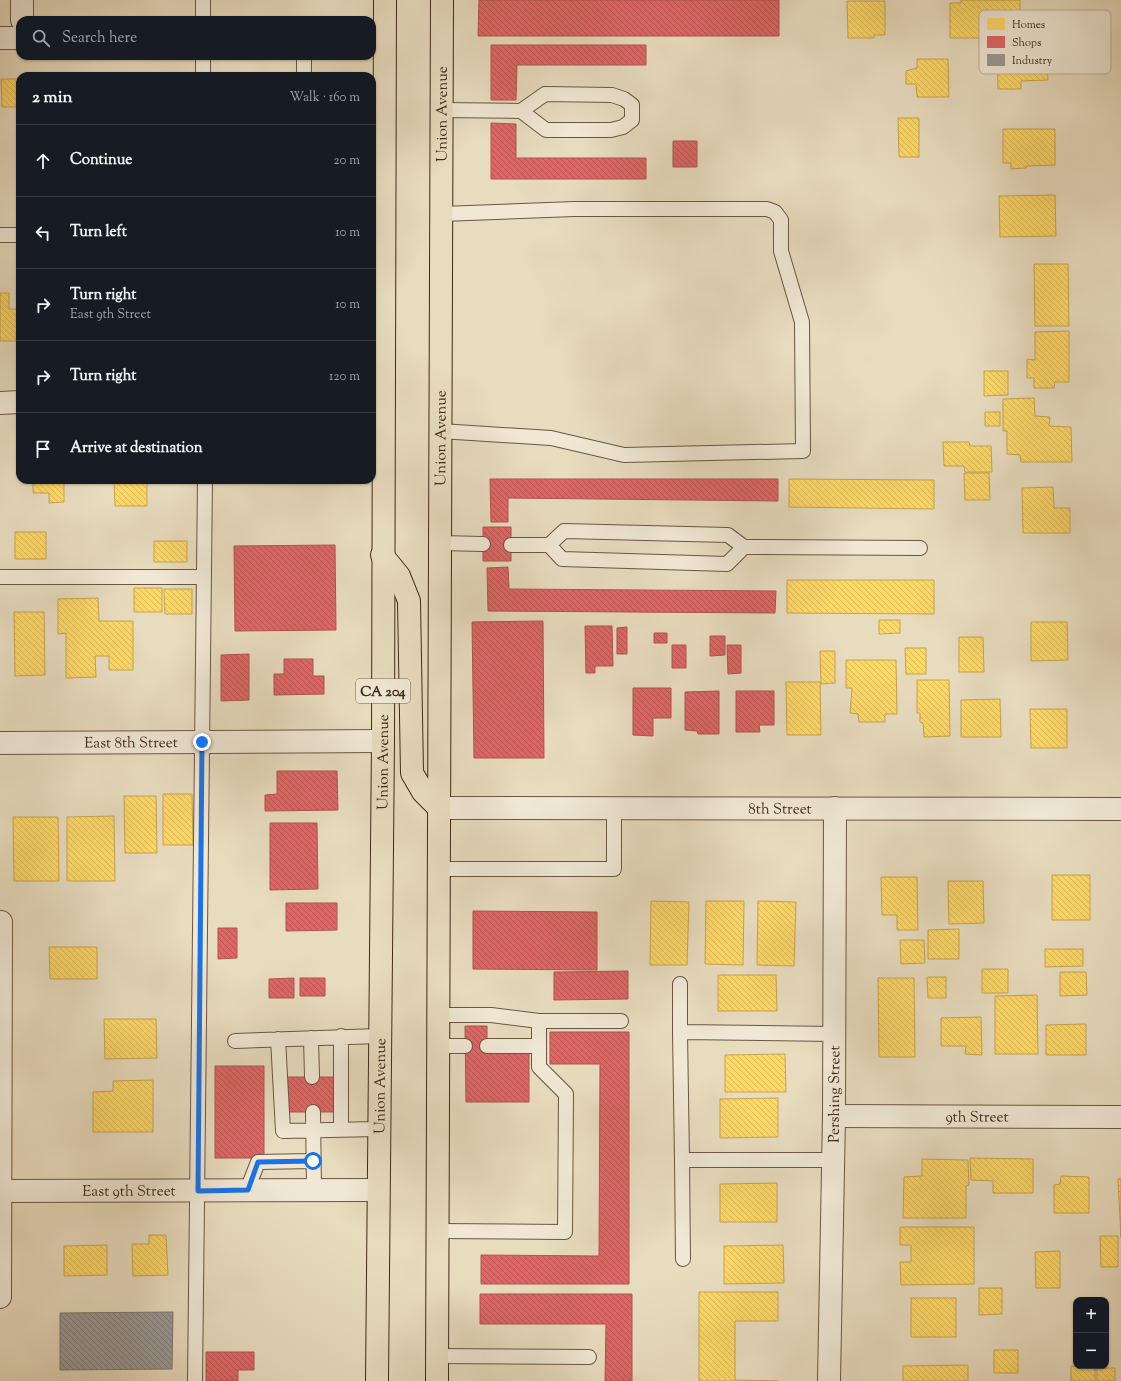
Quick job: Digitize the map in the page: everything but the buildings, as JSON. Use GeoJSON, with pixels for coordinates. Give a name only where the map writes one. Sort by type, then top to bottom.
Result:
{"type":"FeatureCollection","features":[{"type":"Feature","properties":{"kind":"highway","name":"Union Avenue"},"geometry":{"type":"LineString","coordinates":[[377,1381],[378,1129],[383,741],[382,555],[377,398],[378,35],[385,0]]}},
{"type":"Feature","properties":{"kind":"highway","name":"Union Avenue"},"geometry":{"type":"LineString","coordinates":[[437,1381],[442,0]]}},
{"type":"Feature","properties":{"kind":"highway"},"geometry":{"type":"LineString","coordinates":[[382,555],[399,576],[410,601],[412,773],[423,792],[439,808]]}},
{"type":"Feature","properties":{"kind":"street"},"geometry":{"type":"LineString","coordinates":[[22,0],[22,16]]}},
{"type":"Feature","properties":{"kind":"street"},"geometry":{"type":"LineString","coordinates":[[0,38],[16,38]]}},
{"type":"Feature","properties":{"kind":"street"},"geometry":{"type":"LineString","coordinates":[[0,403],[16,402]]}},
{"type":"Feature","properties":{"kind":"street","name":"East 8th Street"},"geometry":{"type":"LineString","coordinates":[[0,743],[383,741]]}},
{"type":"Feature","properties":{"kind":"street","name":"8th Street"},"geometry":{"type":"LineString","coordinates":[[439,808],[1121,809]]}},
{"type":"Feature","properties":{"kind":"street","name":"Pershing Street"},"geometry":{"type":"LineString","coordinates":[[829,1381],[834,1116],[835,808]]}},
{"type":"Feature","properties":{"kind":"street"},"geometry":{"type":"LineString","coordinates":[[0,1297],[1,936]]}},
{"type":"Feature","properties":{"kind":"street","name":"9th Street"},"geometry":{"type":"LineString","coordinates":[[834,1116],[1121,1117]]}},
{"type":"Feature","properties":{"kind":"street","name":"East 9th Street"},"geometry":{"type":"LineString","coordinates":[[0,1191],[378,1190]]}},
{"type":"Feature","properties":{"kind":"lane"},"geometry":{"type":"LineString","coordinates":[[203,0],[203,16]]}},
{"type":"Feature","properties":{"kind":"lane"},"geometry":{"type":"LineString","coordinates":[[203,60],[203,72]]}},
{"type":"Feature","properties":{"kind":"lane"},"geometry":{"type":"LineString","coordinates":[[304,60],[304,72]]}},
{"type":"Feature","properties":{"kind":"lane"},"geometry":{"type":"LineString","coordinates":[[441,110],[521,111],[545,94],[612,95],[624,99],[632,105],[632,120],[623,127],[611,130],[546,130],[521,111]]}},
{"type":"Feature","properties":{"kind":"lane"},"geometry":{"type":"LineString","coordinates":[[440,431],[551,438],[624,455],[803,451],[802,322],[781,251],[781,220],[775,212],[767,209],[574,209],[441,214]]}},
{"type":"Feature","properties":{"kind":"lane"},"geometry":{"type":"LineString","coordinates":[[0,235],[16,235]]}},
{"type":"Feature","properties":{"kind":"lane"},"geometry":{"type":"LineString","coordinates":[[195,1381],[205,484]]}},
{"type":"Feature","properties":{"kind":"lane"},"geometry":{"type":"LineString","coordinates":[[511,545],[549,545],[564,530],[728,535],[744,548],[920,548]]}},
{"type":"Feature","properties":{"kind":"lane"},"geometry":{"type":"LineString","coordinates":[[440,543],[483,544]]}},
{"type":"Feature","properties":{"kind":"lane"},"geometry":{"type":"LineString","coordinates":[[549,545],[562,559],[728,564],[744,548]]}},
{"type":"Feature","properties":{"kind":"lane"},"geometry":{"type":"LineString","coordinates":[[0,577],[204,577]]}},
{"type":"Feature","properties":{"kind":"lane"},"geometry":{"type":"LineString","coordinates":[[438,869],[614,869],[614,808]]}},
{"type":"Feature","properties":{"kind":"lane"},"geometry":{"type":"LineString","coordinates":[[680,984],[683,1260]]}},
{"type":"Feature","properties":{"kind":"lane"},"geometry":{"type":"LineString","coordinates":[[438,1015],[491,1015],[539,1021],[621,1021]]}},
{"type":"Feature","properties":{"kind":"lane"},"geometry":{"type":"LineString","coordinates":[[438,1230],[565,1232],[566,1094],[539,1067],[539,1021]]}},
{"type":"Feature","properties":{"kind":"lane"},"geometry":{"type":"LineString","coordinates":[[680,1032],[834,1034]]}},
{"type":"Feature","properties":{"kind":"lane"},"geometry":{"type":"LineString","coordinates":[[235,1041],[340,1036],[379,1036]]}},
{"type":"Feature","properties":{"kind":"lane"},"geometry":{"type":"LineString","coordinates":[[340,1036],[342,1130]]}},
{"type":"Feature","properties":{"kind":"lane"},"geometry":{"type":"LineString","coordinates":[[311,1038],[312,1077]]}},
{"type":"Feature","properties":{"kind":"lane"},"geometry":{"type":"LineString","coordinates":[[278,1039],[283,1131],[378,1129]]}},
{"type":"Feature","properties":{"kind":"lane"},"geometry":{"type":"LineString","coordinates":[[438,1046],[465,1046]]}},
{"type":"Feature","properties":{"kind":"lane"},"geometry":{"type":"LineString","coordinates":[[487,1046],[539,1046]]}},
{"type":"Feature","properties":{"kind":"lane"},"geometry":{"type":"LineString","coordinates":[[313,1112],[314,1190]]}},
{"type":"Feature","properties":{"kind":"lane"},"geometry":{"type":"LineString","coordinates":[[682,1160],[833,1160]]}},
{"type":"Feature","properties":{"kind":"lane"},"geometry":{"type":"LineString","coordinates":[[248,1190],[258,1162],[313,1161]]}},
{"type":"Feature","properties":{"kind":"lane"},"geometry":{"type":"LineString","coordinates":[[437,1356],[589,1357]]}},
{"type":"Feature","properties":{"kind":"route"},"geometry":{"type":"LineString","coordinates":[[202,742],[198,1191],[248,1190],[258,1162],[313,1161]]}}]}
